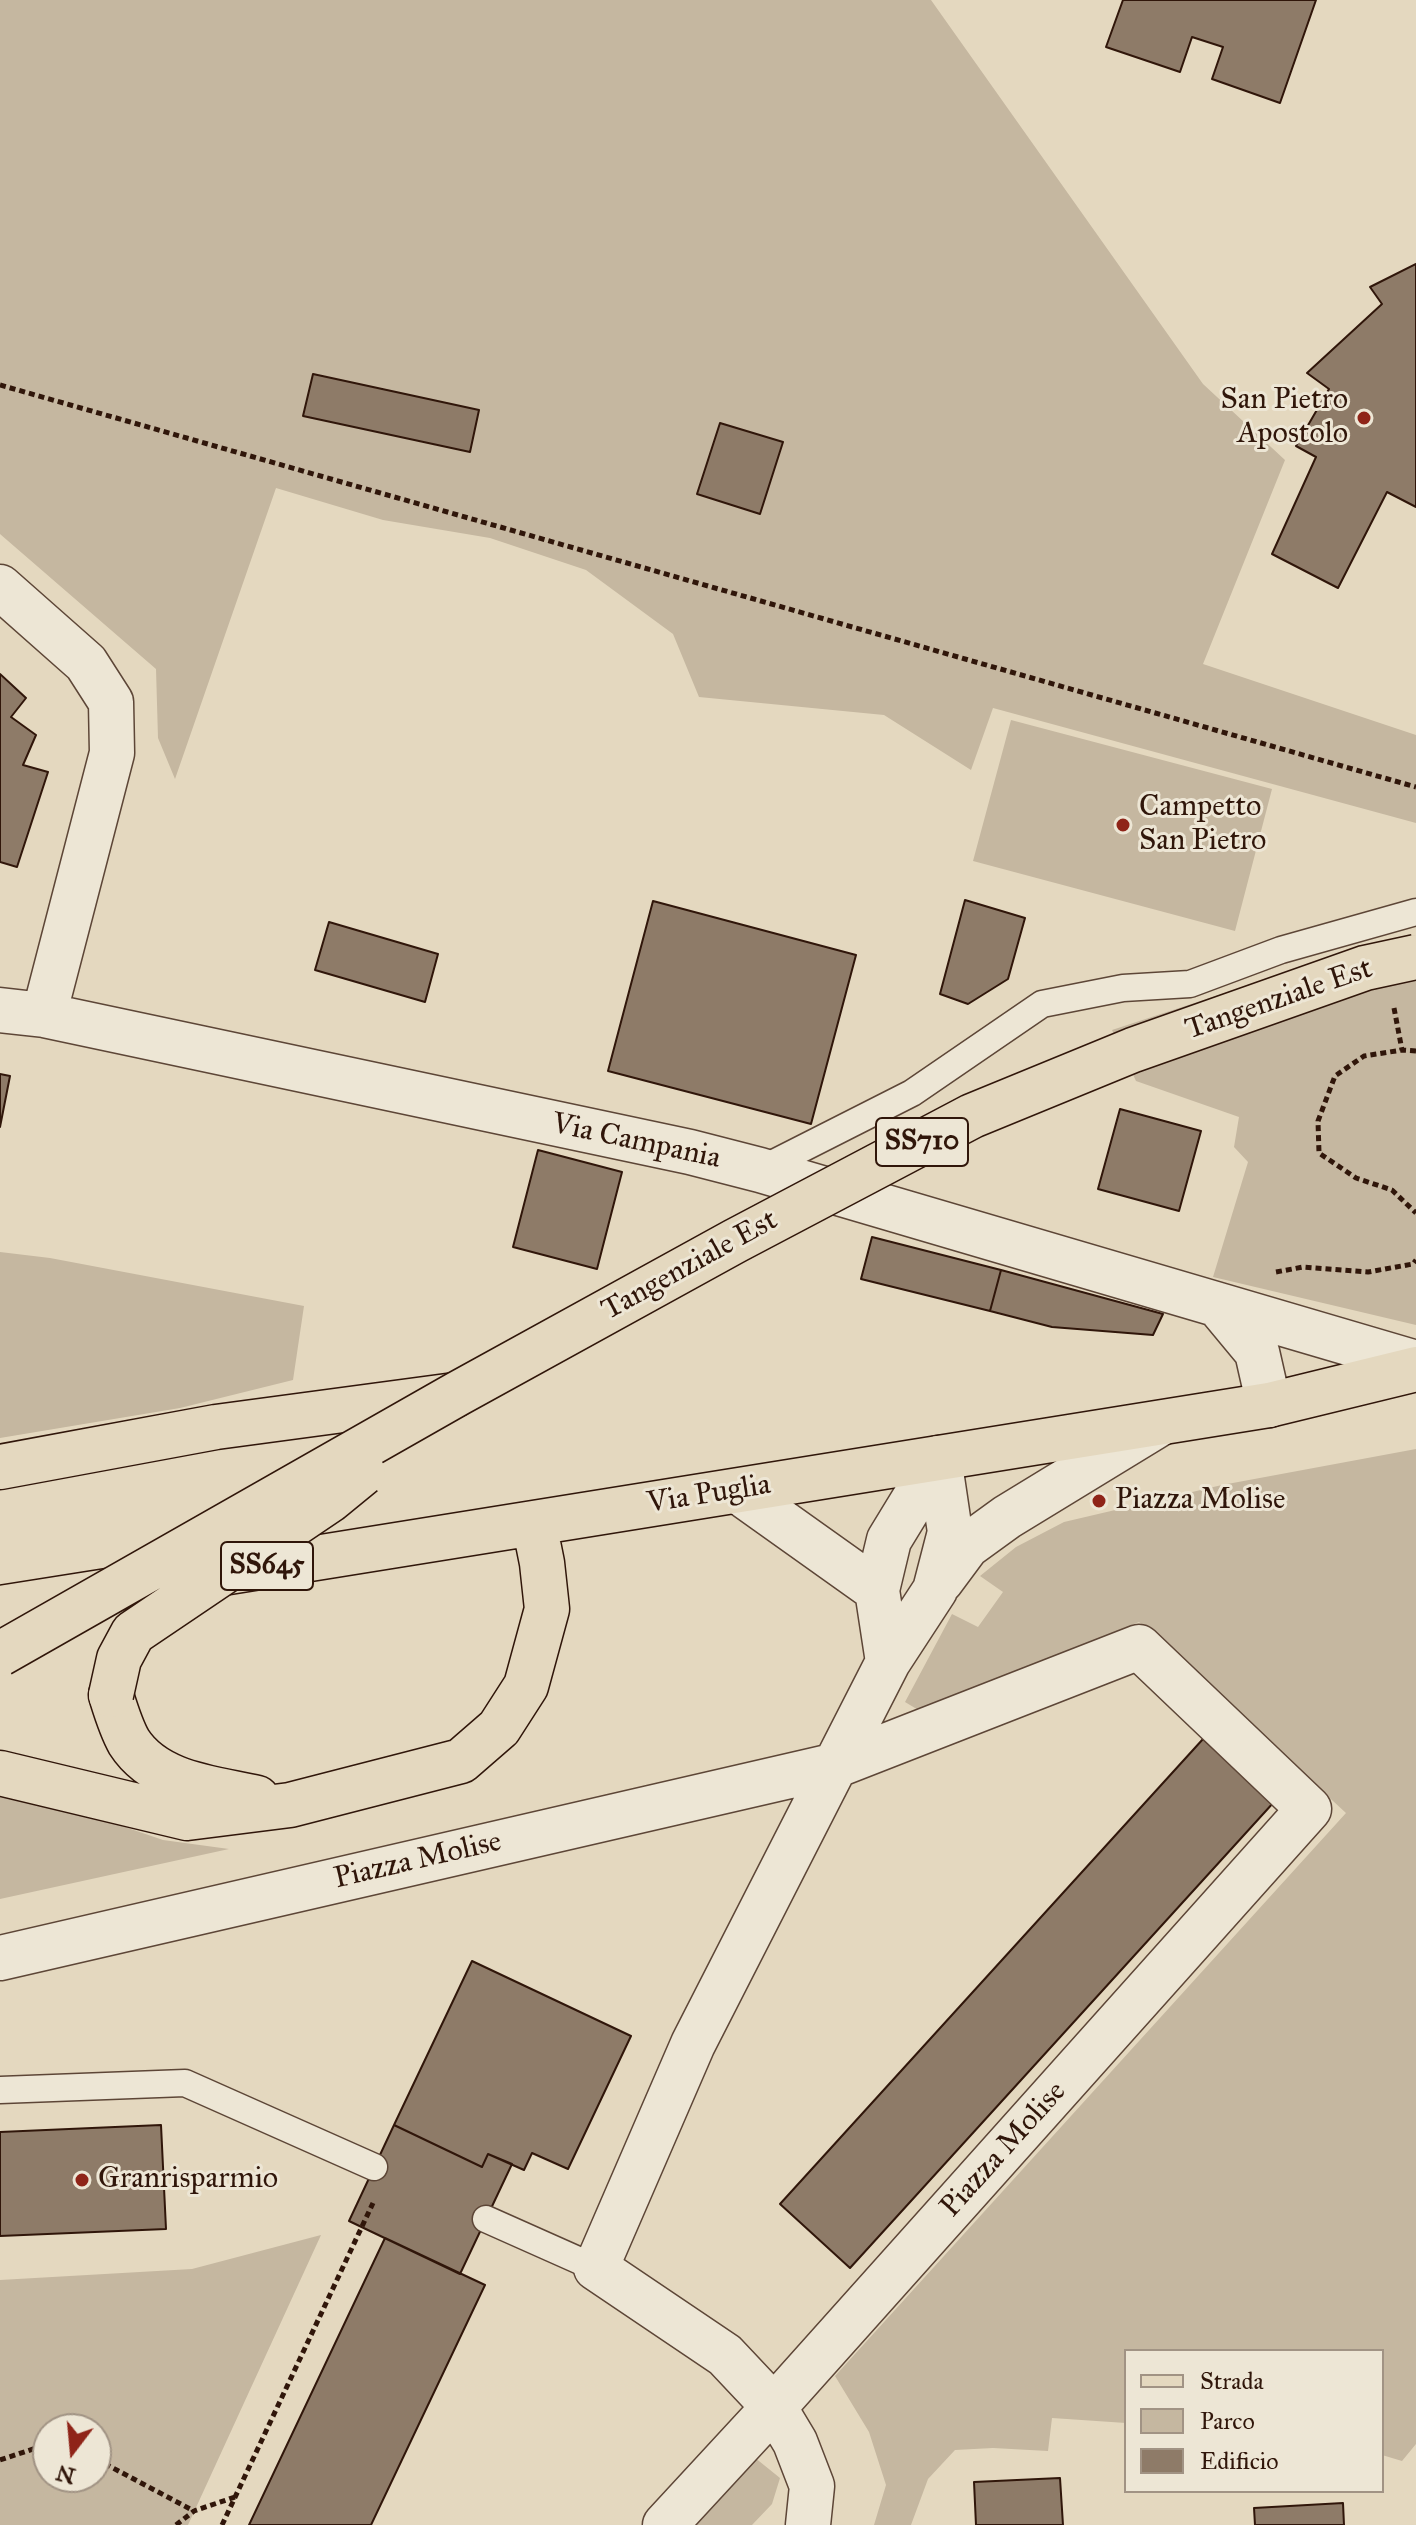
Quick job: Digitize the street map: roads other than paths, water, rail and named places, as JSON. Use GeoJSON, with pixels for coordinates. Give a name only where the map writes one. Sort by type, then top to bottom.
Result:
{"type":"FeatureCollection","features":[{"type":"Feature","properties":{"kind":"main road","name":"Tangenziale Est"},"geometry":{"type":"LineString","coordinates":[[0,1654],[457,1394],[735,1241],[972,1116],[1147,1045],[1365,968],[1416,957]]}},
{"type":"Feature","properties":{"kind":"main road","name":"Via Puglia"},"geometry":{"type":"LineString","coordinates":[[0,1608],[1269,1405],[1416,1369]]}},
{"type":"Feature","properties":{"kind":"main road"},"geometry":{"type":"LineString","coordinates":[[0,1467],[216,1427],[457,1394]]}},
{"type":"Feature","properties":{"kind":"main road"},"geometry":{"type":"LineString","coordinates":[[290,1805],[185,1782],[156,1769],[130,1743],[111,1695],[119,1659],[133,1633],[330,1500],[457,1394]]}},
{"type":"Feature","properties":{"kind":"main road"},"geometry":{"type":"LineString","coordinates":[[1269,1405],[1416,1401]]}},
{"type":"Feature","properties":{"kind":"main road"},"geometry":{"type":"LineString","coordinates":[[0,1773],[187,1818],[290,1805],[461,1761],[499,1728],[526,1686],[547,1609],[534,1523]]}},
{"type":"Feature","properties":{"kind":"street"},"geometry":{"type":"LineString","coordinates":[[0,587],[86,663],[111,702],[112,753],[44,1015]]}},
{"type":"Feature","properties":{"kind":"street","name":"Via Campania"},"geometry":{"type":"LineString","coordinates":[[0,1010],[44,1015],[760,1170],[1416,1363]]}},
{"type":"Feature","properties":{"kind":"street"},"geometry":{"type":"LineString","coordinates":[[1218,1305],[1257,1352],[1269,1405]]}},
{"type":"Feature","properties":{"kind":"street"},"geometry":{"type":"LineString","coordinates":[[808,2525],[812,2486],[795,2442],[774,2407],[725,2355],[596,2268],[693,2044],[888,1662],[935,1590],[967,1546],[1007,1517],[1161,1423]]}},
{"type":"Feature","properties":{"kind":"street"},"geometry":{"type":"LineString","coordinates":[[935,1590],[950,1532],[939,1458]]}},
{"type":"Feature","properties":{"kind":"street"},"geometry":{"type":"LineString","coordinates":[[888,1662],[877,1590],[889,1540],[939,1458]]}},
{"type":"Feature","properties":{"kind":"street"},"geometry":{"type":"LineString","coordinates":[[738,1491],[877,1590]]}},
{"type":"Feature","properties":{"kind":"street","name":"Piazza Molise"},"geometry":{"type":"LineString","coordinates":[[0,1958],[837,1765],[1139,1647],[1309,1809],[665,2525]]}},
{"type":"Feature","properties":{"kind":"lane"},"geometry":{"type":"LineString","coordinates":[[760,1170],[912,1093],[1042,1004],[1123,988],[1190,984],[1281,950],[1416,912]]}},
{"type":"Feature","properties":{"kind":"lane"},"geometry":{"type":"LineString","coordinates":[[0,2090],[185,2083],[374,2167]]}},
{"type":"Feature","properties":{"kind":"lane"},"geometry":{"type":"LineString","coordinates":[[486,2219],[596,2268]]}},
{"type":"Feature","properties":{"kind":"place","name":"San Pietro Apostolo"},"geometry":{"type":"Point","coordinates":[1364,418]}},
{"type":"Feature","properties":{"kind":"place","name":"Campetto San Pietro"},"geometry":{"type":"Point","coordinates":[1123,825]}},
{"type":"Feature","properties":{"kind":"place","name":"Piazza Molise"},"geometry":{"type":"Point","coordinates":[1099,1501]}},
{"type":"Feature","properties":{"kind":"place","name":"Granrisparmio"},"geometry":{"type":"Point","coordinates":[82,2180]}}]}
